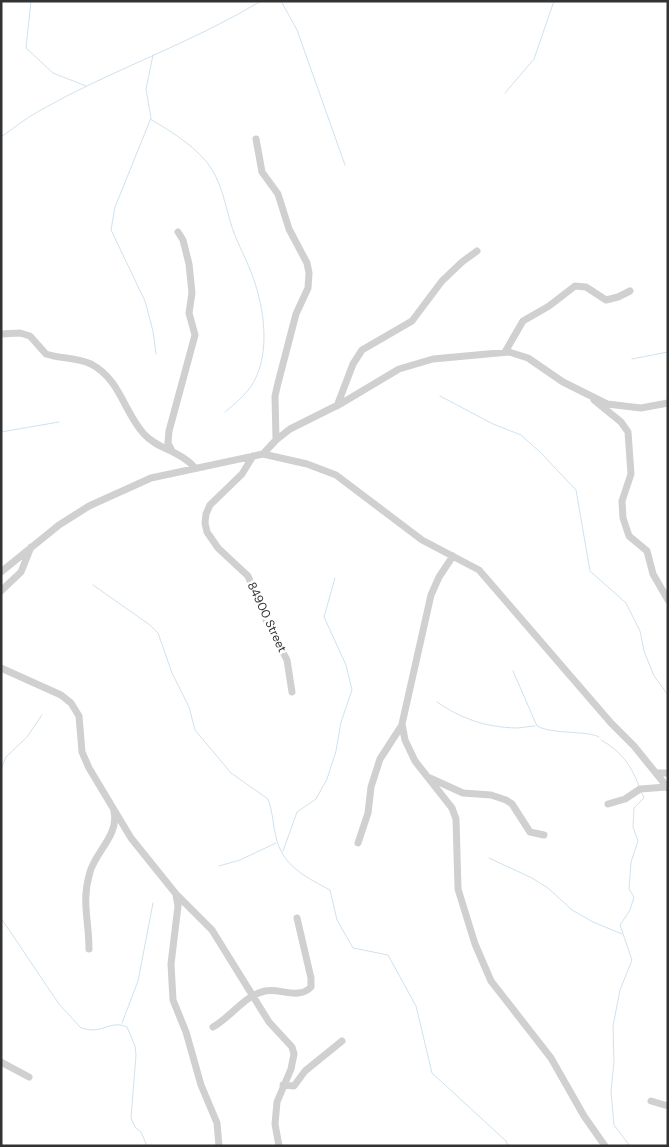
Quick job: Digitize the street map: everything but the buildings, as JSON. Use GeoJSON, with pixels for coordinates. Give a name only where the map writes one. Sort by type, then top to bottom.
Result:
{"type":"FeatureCollection","features":[{"type":"Feature","properties":{"kind":"street"},"geometry":{"type":"LineString","coordinates":[[256,139],[260,151],[262,172],[278,194],[290,229],[307,263],[309,273],[308,288],[296,314],[275,396],[276,440]]}},
{"type":"Feature","properties":{"kind":"street"},"geometry":{"type":"LineString","coordinates":[[171,449],[168,443],[168,431],[194,335],[189,313],[192,293],[189,264],[183,240],[178,232]]}},
{"type":"Feature","properties":{"kind":"street"},"geometry":{"type":"LineString","coordinates":[[337,406],[353,364],[362,350],[412,321],[428,297],[445,278],[477,251]]}},
{"type":"Feature","properties":{"kind":"street"},"geometry":{"type":"LineString","coordinates":[[504,352],[523,321],[549,306],[575,286],[586,287],[606,300],[630,291]]}},
{"type":"Feature","properties":{"kind":"street"},"geometry":{"type":"LineString","coordinates":[[1,334],[25,334],[34,340],[46,354],[77,359],[102,371],[121,393],[144,434],[189,460],[195,468]]}},
{"type":"Feature","properties":{"kind":"street"},"geometry":{"type":"LineString","coordinates":[[264,454],[276,440],[290,429],[337,406],[400,369],[433,359],[504,352],[528,358],[590,396],[608,404],[629,408],[647,408],[668,403]]}},
{"type":"Feature","properties":{"kind":"street"},"geometry":{"type":"LineString","coordinates":[[590,396],[621,422],[628,432],[631,474],[622,501],[623,518],[629,536],[647,551],[653,574],[668,600]]}},
{"type":"Feature","properties":{"kind":"street"},"geometry":{"type":"LineString","coordinates":[[1,572],[59,525],[121,491],[151,478],[264,454],[327,470],[422,540],[467,562],[490,580],[667,787]]}},
{"type":"Feature","properties":{"kind":"street","name":"84900 Street"},"geometry":{"type":"LineString","coordinates":[[253,456],[242,474],[210,505],[205,523],[218,548],[248,576],[264,616],[287,660],[292,692]]}},
{"type":"Feature","properties":{"kind":"street"},"geometry":{"type":"LineString","coordinates":[[1,591],[25,566],[31,547]]}},
{"type":"Feature","properties":{"kind":"street"},"geometry":{"type":"LineString","coordinates":[[358,843],[368,813],[371,787],[380,759],[402,724],[431,595],[453,556]]}},
{"type":"Feature","properties":{"kind":"street"},"geometry":{"type":"LineString","coordinates":[[1,668],[61,695],[71,703],[78,716],[82,752],[89,768],[131,838],[176,894],[212,930],[254,994],[269,1022],[292,1047],[294,1054],[291,1069],[283,1085],[275,1114],[279,1146]]}},
{"type":"Feature","properties":{"kind":"street"},"geometry":{"type":"LineString","coordinates":[[402,724],[410,751],[452,808],[456,819],[458,888],[475,944],[491,981],[551,1058],[584,1116],[605,1146]]}},
{"type":"Feature","properties":{"kind":"street"},"geometry":{"type":"LineString","coordinates":[[657,773],[668,773]]}},
{"type":"Feature","properties":{"kind":"street"},"geometry":{"type":"LineString","coordinates":[[428,776],[463,793],[492,795],[506,800],[512,804],[530,832],[544,835]]}},
{"type":"Feature","properties":{"kind":"street"},"geometry":{"type":"LineString","coordinates":[[608,804],[625,799],[640,789],[667,787]]}},
{"type":"Feature","properties":{"kind":"street"},"geometry":{"type":"LineString","coordinates":[[89,949],[84,897],[90,870],[113,828],[113,809]]}},
{"type":"Feature","properties":{"kind":"street"},"geometry":{"type":"LineString","coordinates":[[176,894],[178,906],[172,964],[173,1000],[186,1032],[201,1085],[217,1123],[219,1146]]}},
{"type":"Feature","properties":{"kind":"street"},"geometry":{"type":"LineString","coordinates":[[213,1026],[224,1021],[254,994],[268,991],[298,994],[311,987],[311,978],[297,918]]}},
{"type":"Feature","properties":{"kind":"street"},"geometry":{"type":"LineString","coordinates":[[283,1085],[294,1086],[306,1072],[342,1041]]}},
{"type":"Feature","properties":{"kind":"street"},"geometry":{"type":"LineString","coordinates":[[1,1062],[29,1077]]}},
{"type":"Feature","properties":{"kind":"street"},"geometry":{"type":"LineString","coordinates":[[651,1101],[668,1106]]}},
{"type":"Feature","properties":{"kind":"waterway"},"geometry":{"type":"LineString","coordinates":[[31,1],[26,48],[53,73],[86,86]]}},
{"type":"Feature","properties":{"kind":"waterway"},"geometry":{"type":"LineString","coordinates":[[1,137],[34,114],[66,96],[206,31],[261,1]]}},
{"type":"Feature","properties":{"kind":"waterway"},"geometry":{"type":"LineString","coordinates":[[281,1],[297,30],[345,165]]}},
{"type":"Feature","properties":{"kind":"waterway"},"geometry":{"type":"LineString","coordinates":[[505,93],[534,59],[554,1]]}},
{"type":"Feature","properties":{"kind":"waterway"},"geometry":{"type":"LineString","coordinates":[[153,55],[146,89],[151,118],[115,207],[111,230],[145,301],[153,331],[156,354]]}},
{"type":"Feature","properties":{"kind":"waterway"},"geometry":{"type":"LineString","coordinates":[[150,119],[186,142],[211,168],[220,186],[234,233],[251,272],[259,297],[264,337],[261,363],[251,386],[225,412]]}},
{"type":"Feature","properties":{"kind":"waterway"},"geometry":{"type":"LineString","coordinates":[[632,359],[668,352]]}},
{"type":"Feature","properties":{"kind":"waterway"},"geometry":{"type":"LineString","coordinates":[[440,396],[493,424],[521,435],[576,490],[590,571],[626,603],[640,631],[644,651],[654,676],[668,695]]}},
{"type":"Feature","properties":{"kind":"waterway"},"geometry":{"type":"LineString","coordinates":[[1,432],[59,422]]}},
{"type":"Feature","properties":{"kind":"waterway"},"geometry":{"type":"LineString","coordinates":[[283,851],[297,812],[316,799],[327,779],[336,751],[341,722],[352,690],[346,665],[324,617],[335,578]]}},
{"type":"Feature","properties":{"kind":"waterway"},"geometry":{"type":"LineString","coordinates":[[93,585],[150,625],[158,633],[172,673],[189,707],[195,730],[231,773],[268,799],[277,841],[281,850],[291,865],[298,871],[330,890],[337,920],[353,948],[388,955],[416,1006],[432,1073],[506,1141],[508,1146]]}},
{"type":"Feature","properties":{"kind":"waterway"},"geometry":{"type":"LineString","coordinates":[[513,671],[537,726],[552,731],[599,737]]}},
{"type":"Feature","properties":{"kind":"waterway"},"geometry":{"type":"LineString","coordinates":[[437,702],[456,713],[484,724],[516,728],[535,726]]}},
{"type":"Feature","properties":{"kind":"waterway"},"geometry":{"type":"LineString","coordinates":[[1,769],[6,757],[27,737],[42,715]]}},
{"type":"Feature","properties":{"kind":"waterway"},"geometry":{"type":"LineString","coordinates":[[601,740],[620,754],[639,786]]}},
{"type":"Feature","properties":{"kind":"waterway"},"geometry":{"type":"LineString","coordinates":[[630,1146],[614,1125],[611,1091],[614,1062],[613,1026],[620,990],[632,960],[620,925],[630,910],[634,897],[629,889],[631,862],[638,841],[633,827],[634,808],[644,798],[641,791]]}},
{"type":"Feature","properties":{"kind":"waterway"},"geometry":{"type":"LineString","coordinates":[[219,866],[240,860],[276,843]]}},
{"type":"Feature","properties":{"kind":"waterway"},"geometry":{"type":"LineString","coordinates":[[489,858],[532,878],[548,888],[572,910],[593,922],[622,934]]}},
{"type":"Feature","properties":{"kind":"waterway"},"geometry":{"type":"LineString","coordinates":[[122,1023],[138,981],[153,903]]}},
{"type":"Feature","properties":{"kind":"waterway"},"geometry":{"type":"LineString","coordinates":[[1,918],[59,1004],[81,1028],[94,1030],[118,1025],[127,1027],[135,1046],[136,1055],[131,1118],[135,1127],[141,1132],[147,1146]]}}]}
